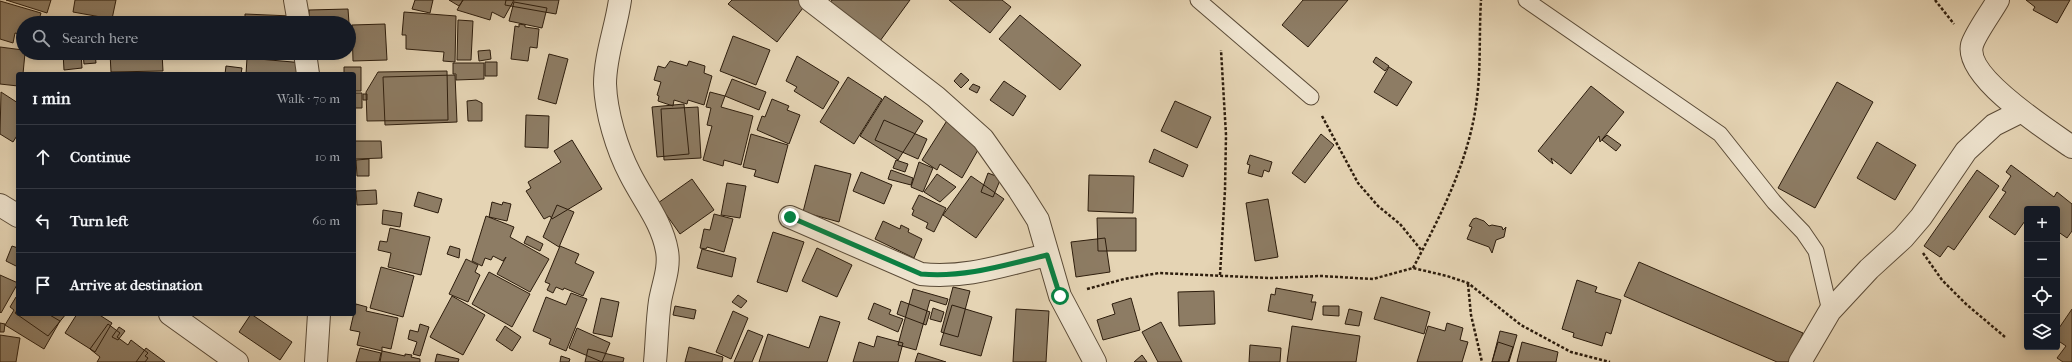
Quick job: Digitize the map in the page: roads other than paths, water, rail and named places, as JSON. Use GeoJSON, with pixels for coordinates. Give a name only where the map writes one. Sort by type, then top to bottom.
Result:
{"type":"FeatureCollection","features":[{"type":"Feature","properties":{"kind":"street"},"geometry":{"type":"LineString","coordinates":[[295,0],[298,16]]}},
{"type":"Feature","properties":{"kind":"street"},"geometry":{"type":"LineString","coordinates":[[620,0],[617,23],[609,52],[606,84],[613,132],[630,174],[655,216],[667,250],[668,265],[660,302],[654,362]]}},
{"type":"Feature","properties":{"kind":"street"},"geometry":{"type":"LineString","coordinates":[[1998,0],[1972,45],[1974,62],[1982,74],[2020,112],[2072,147]]}},
{"type":"Feature","properties":{"kind":"street"},"geometry":{"type":"LineString","coordinates":[[819,3],[936,97],[983,139],[1038,220],[1060,296],[1096,362]]}},
{"type":"Feature","properties":{"kind":"street"},"geometry":{"type":"LineString","coordinates":[[306,60],[308,72]]}},
{"type":"Feature","properties":{"kind":"street"},"geometry":{"type":"LineString","coordinates":[[1800,362],[1830,311],[1869,269],[1903,238],[1921,217],[1966,151],[1994,125],[2020,112]]}},
{"type":"Feature","properties":{"kind":"street"},"geometry":{"type":"LineString","coordinates":[[0,205],[16,215]]}},
{"type":"Feature","properties":{"kind":"street"},"geometry":{"type":"LineString","coordinates":[[790,217],[921,274],[944,276],[969,274],[1047,255]]}},
{"type":"Feature","properties":{"kind":"street"},"geometry":{"type":"LineString","coordinates":[[173,316],[237,362]]}},
{"type":"Feature","properties":{"kind":"street"},"geometry":{"type":"LineString","coordinates":[[316,362],[319,316]]}},
{"type":"Feature","properties":{"kind":"lane"},"geometry":{"type":"LineString","coordinates":[[1198,0],[1311,97]]}},
{"type":"Feature","properties":{"kind":"lane"},"geometry":{"type":"LineString","coordinates":[[1526,0],[1720,134],[1774,202],[1803,232],[1816,251],[1830,311]]}}]}
